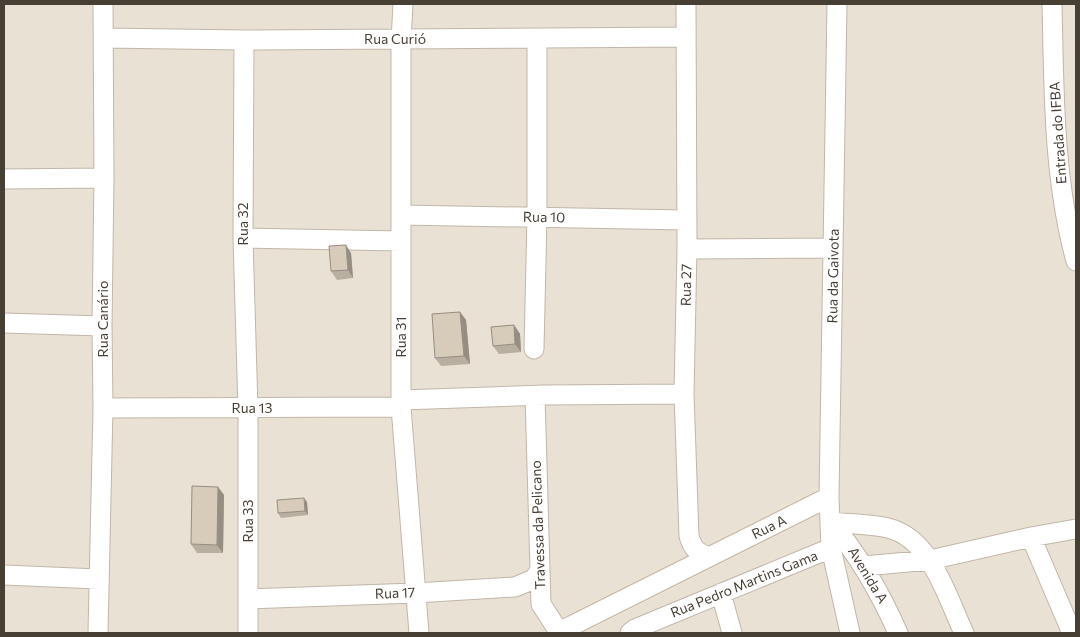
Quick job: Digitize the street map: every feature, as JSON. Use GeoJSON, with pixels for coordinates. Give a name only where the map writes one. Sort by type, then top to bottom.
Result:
{"type":"FeatureCollection","features":[{"type":"Feature","properties":{"kind":"street","name":"Rua Canário"},"geometry":{"type":"LineString","coordinates":[[98,633],[103,408],[103,4]]}},
{"type":"Feature","properties":{"kind":"street","name":"Rua 31"},"geometry":{"type":"LineString","coordinates":[[403,4],[401,40],[401,403],[418,633]]}},
{"type":"Feature","properties":{"kind":"street","name":"Rua 27"},"geometry":{"type":"LineString","coordinates":[[686,4],[687,249],[684,394],[689,536],[691,545],[696,551],[700,555],[708,556]]}},
{"type":"Feature","properties":{"kind":"street","name":"Rua da Gaivota"},"geometry":{"type":"LineString","coordinates":[[837,4],[829,497],[832,548],[850,633]]}},
{"type":"Feature","properties":{"kind":"street","name":"Entrada do IFBA"},"geometry":{"type":"LineString","coordinates":[[1052,4],[1054,99],[1060,178],[1076,260]]}},
{"type":"Feature","properties":{"kind":"street","name":"Rua Curió"},"geometry":{"type":"LineString","coordinates":[[104,38],[401,40],[686,37]]}},
{"type":"Feature","properties":{"kind":"street"},"geometry":{"type":"LineString","coordinates":[[534,349],[537,217],[537,38]]}},
{"type":"Feature","properties":{"kind":"street","name":"Rua 32"},"geometry":{"type":"LineString","coordinates":[[244,40],[242,238],[248,409]]}},
{"type":"Feature","properties":{"kind":"street"},"geometry":{"type":"LineString","coordinates":[[4,179],[104,178]]}},
{"type":"Feature","properties":{"kind":"street","name":"Rua 10"},"geometry":{"type":"LineString","coordinates":[[401,215],[687,220]]}},
{"type":"Feature","properties":{"kind":"street"},"geometry":{"type":"LineString","coordinates":[[242,238],[401,240]]}},
{"type":"Feature","properties":{"kind":"street"},"geometry":{"type":"LineString","coordinates":[[687,249],[833,248]]}},
{"type":"Feature","properties":{"kind":"street"},"geometry":{"type":"LineString","coordinates":[[4,323],[102,326]]}},
{"type":"Feature","properties":{"kind":"street","name":"Rua 13"},"geometry":{"type":"LineString","coordinates":[[103,408],[248,409],[535,396],[684,394]]}},
{"type":"Feature","properties":{"kind":"street","name":"Travessa da Pelicano"},"geometry":{"type":"LineString","coordinates":[[535,396],[538,573],[541,604],[558,633],[708,556]]}},
{"type":"Feature","properties":{"kind":"street","name":"Rua 33"},"geometry":{"type":"LineString","coordinates":[[248,409],[248,633]]}},
{"type":"Feature","properties":{"kind":"street","name":"Rua A"},"geometry":{"type":"LineString","coordinates":[[708,556],[829,497]]}},
{"type":"Feature","properties":{"kind":"street"},"geometry":{"type":"LineString","coordinates":[[830,522],[889,528],[909,537],[930,560],[964,633]]}},
{"type":"Feature","properties":{"kind":"street","name":"Avenida A"},"geometry":{"type":"LineString","coordinates":[[830,522],[850,545],[864,566],[887,608],[898,633]]}},
{"type":"Feature","properties":{"kind":"street"},"geometry":{"type":"LineString","coordinates":[[864,566],[930,560],[1031,537],[1076,529]]}},
{"type":"Feature","properties":{"kind":"street"},"geometry":{"type":"LineString","coordinates":[[1031,537],[1072,633]]}},
{"type":"Feature","properties":{"kind":"street","name":"Rua Pedro Martins Gama"},"geometry":{"type":"LineString","coordinates":[[630,633],[720,593],[832,548]]}},
{"type":"Feature","properties":{"kind":"street","name":"Rua 17"},"geometry":{"type":"LineString","coordinates":[[248,599],[516,587],[534,579],[538,573]]}},
{"type":"Feature","properties":{"kind":"street"},"geometry":{"type":"LineString","coordinates":[[4,575],[98,579]]}},
{"type":"Feature","properties":{"kind":"street"},"geometry":{"type":"LineString","coordinates":[[720,593],[732,633]]}},
{"type":"Feature","properties":{"kind":"shaded area"},"geometry":{"type":"Polygon","coordinates":[[[4,4],[1076,4],[1076,633],[4,633],[4,4]]]}},
{"type":"Feature","properties":{"kind":"building"},"geometry":{"type":"Polygon","coordinates":[[[346,245],[348,270],[331,271],[329,246],[346,245]]]}},
{"type":"Feature","properties":{"kind":"building"},"geometry":{"type":"Polygon","coordinates":[[[460,312],[464,356],[435,358],[432,314],[460,312]]]}},
{"type":"Feature","properties":{"kind":"building"},"geometry":{"type":"Polygon","coordinates":[[[514,325],[515,344],[493,346],[491,327],[514,325]]]}},
{"type":"Feature","properties":{"kind":"building"},"geometry":{"type":"Polygon","coordinates":[[[192,486],[218,487],[217,545],[191,544],[192,486]]]}},
{"type":"Feature","properties":{"kind":"building"},"geometry":{"type":"Polygon","coordinates":[[[304,498],[305,511],[278,513],[277,500],[304,498]]]}}]}
